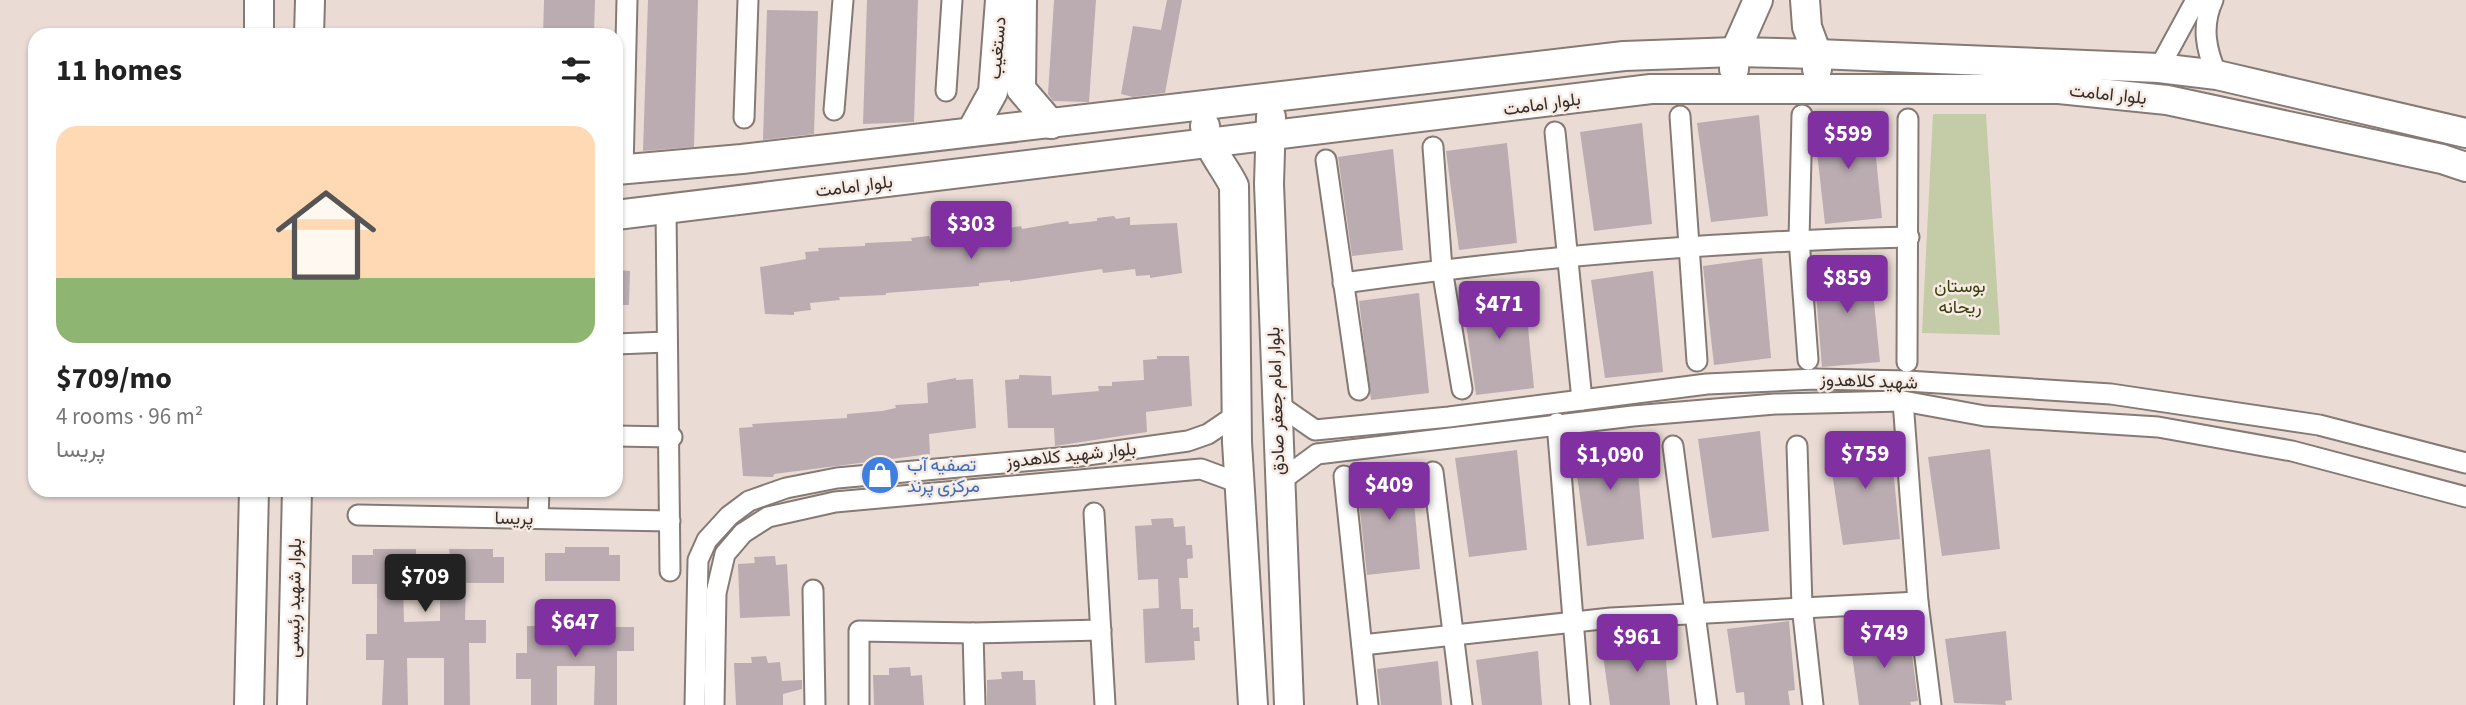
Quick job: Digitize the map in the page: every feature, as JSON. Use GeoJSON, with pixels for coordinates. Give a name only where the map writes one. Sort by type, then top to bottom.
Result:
{"type":"FeatureCollection","features":[{"type":"Feature","properties":{"kind":"street"},"geometry":{"type":"LineString","coordinates":[[259,0],[259,28]]}},
{"type":"Feature","properties":{"kind":"street"},"geometry":{"type":"LineString","coordinates":[[309,28],[310,0]]}},
{"type":"Feature","properties":{"kind":"street"},"geometry":{"type":"LineString","coordinates":[[623,85],[627,0]]}},
{"type":"Feature","properties":{"kind":"street"},"geometry":{"type":"LineString","coordinates":[[744,118],[748,0]]}},
{"type":"Feature","properties":{"kind":"street"},"geometry":{"type":"LineString","coordinates":[[834,110],[843,0]]}},
{"type":"Feature","properties":{"kind":"street"},"geometry":{"type":"LineString","coordinates":[[946,91],[952,0]]}},
{"type":"Feature","properties":{"kind":"street","name":"دستغیب"},"geometry":{"type":"LineString","coordinates":[[971,132],[993,92],[1000,0]]}},
{"type":"Feature","properties":{"kind":"street","name":"دستغیب"},"geometry":{"type":"LineString","coordinates":[[1022,0],[1021,89],[1051,124]]}},
{"type":"Feature","properties":{"kind":"street"},"geometry":{"type":"LineString","coordinates":[[1732,89],[1735,52],[1758,0]]}},
{"type":"Feature","properties":{"kind":"street"},"geometry":{"type":"LineString","coordinates":[[1805,0],[1807,27],[1817,54],[1816,89]]}},
{"type":"Feature","properties":{"kind":"street"},"geometry":{"type":"LineString","coordinates":[[2159,68],[2196,0]]}},
{"type":"Feature","properties":{"kind":"street"},"geometry":{"type":"LineString","coordinates":[[2213,0],[2207,14],[2205,38],[2217,75]]}},
{"type":"Feature","properties":{"kind":"street","name":"بلوار امامت"},"geometry":{"type":"LineString","coordinates":[[623,170],[1051,124],[1624,56],[1735,52],[2159,68],[2217,75],[2466,133]]}},
{"type":"Feature","properties":{"kind":"street"},"geometry":{"type":"LineString","coordinates":[[993,92],[1000,101],[1006,101],[1012,100],[1021,89]]}},
{"type":"Feature","properties":{"kind":"street","name":"بلوار امامت"},"geometry":{"type":"LineString","coordinates":[[623,214],[1651,89],[2059,89],[2167,100],[2442,159],[2466,167]]}},
{"type":"Feature","properties":{"kind":"street","name":"بلوار امام جعفر صادق"},"geometry":{"type":"LineString","coordinates":[[1269,97],[1273,134],[1269,184],[1276,403],[1289,705]]}},
{"type":"Feature","properties":{"kind":"street"},"geometry":{"type":"LineString","coordinates":[[1203,106],[1207,142],[1234,186],[1236,415],[1253,705]]}},
{"type":"Feature","properties":{"kind":"street"},"geometry":{"type":"LineString","coordinates":[[1801,115],[1799,239],[1808,360]]}},
{"type":"Feature","properties":{"kind":"street"},"geometry":{"type":"LineString","coordinates":[[1680,116],[1697,361]]}},
{"type":"Feature","properties":{"kind":"street"},"geometry":{"type":"LineString","coordinates":[[1908,119],[1908,362]]}},
{"type":"Feature","properties":{"kind":"street"},"geometry":{"type":"LineString","coordinates":[[1555,132],[1582,400]]}},
{"type":"Feature","properties":{"kind":"street"},"geometry":{"type":"LineString","coordinates":[[1433,147],[1441,269],[1462,389]]}},
{"type":"Feature","properties":{"kind":"street"},"geometry":{"type":"LineString","coordinates":[[1326,160],[1359,390]]}},
{"type":"Feature","properties":{"kind":"street"},"geometry":{"type":"LineString","coordinates":[[1234,186],[1244,175],[1253,173],[1265,177],[1269,184]]}},
{"type":"Feature","properties":{"kind":"street"},"geometry":{"type":"LineString","coordinates":[[666,209],[670,570]]}},
{"type":"Feature","properties":{"kind":"street"},"geometry":{"type":"LineString","coordinates":[[1343,283],[1441,269],[1688,246],[1799,239],[1909,237]]}},
{"type":"Feature","properties":{"kind":"street"},"geometry":{"type":"LineString","coordinates":[[623,344],[667,342]]}},
{"type":"Feature","properties":{"kind":"street","name":"شهید کلاهدوز"},"geometry":{"type":"LineString","coordinates":[[1279,482],[1317,454],[1582,400],[1706,384],[1815,379],[1907,381],[2007,390],[2111,394],[2319,425],[2466,463]]}},
{"type":"Feature","properties":{"kind":"street"},"geometry":{"type":"LineString","coordinates":[[2004,417],[2007,390]]}},
{"type":"Feature","properties":{"kind":"street"},"geometry":{"type":"LineString","coordinates":[[1903,401],[1918,602],[1931,705]]}},
{"type":"Feature","properties":{"kind":"street","name":"شهید کلاهدوز"},"geometry":{"type":"LineString","coordinates":[[1315,430],[1558,423],[1775,404],[1903,401],[2004,417],[2158,427],[2292,451],[2466,497]]}},
{"type":"Feature","properties":{"kind":"street"},"geometry":{"type":"LineString","coordinates":[[1276,403],[1315,430],[1308,436],[1307,443],[1317,454]]}},
{"type":"Feature","properties":{"kind":"street","name":"بلوار شهید کلاهدوز"},"geometry":{"type":"LineString","coordinates":[[695,705],[698,560],[707,540],[729,516],[749,501],[786,488],[837,478],[1080,456],[1188,441],[1208,434],[1236,415]]}},
{"type":"Feature","properties":{"kind":"street"},"geometry":{"type":"LineString","coordinates":[[1558,423],[1580,705]]}},
{"type":"Feature","properties":{"kind":"street"},"geometry":{"type":"LineString","coordinates":[[623,436],[670,437]]}},
{"type":"Feature","properties":{"kind":"street"},"geometry":{"type":"LineString","coordinates":[[1673,446],[1707,705]]}},
{"type":"Feature","properties":{"kind":"street"},"geometry":{"type":"LineString","coordinates":[[1797,446],[1802,606],[1814,705]]}},
{"type":"Feature","properties":{"kind":"street","name":"بلوار شهید کلاهدوز"},"geometry":{"type":"LineString","coordinates":[[714,705],[716,593],[725,554],[743,533],[768,517],[835,502],[1201,469],[1239,483]]}},
{"type":"Feature","properties":{"kind":"street"},"geometry":{"type":"LineString","coordinates":[[1433,472],[1462,705]]}},
{"type":"Feature","properties":{"kind":"street"},"geometry":{"type":"LineString","coordinates":[[1344,476],[1368,705]]}},
{"type":"Feature","properties":{"kind":"street"},"geometry":{"type":"LineString","coordinates":[[249,705],[254,497]]}},
{"type":"Feature","properties":{"kind":"street","name":"بلوار شهید رئیسی"},"geometry":{"type":"LineString","coordinates":[[292,705],[297,497]]}},
{"type":"Feature","properties":{"kind":"street"},"geometry":{"type":"LineString","coordinates":[[538,518],[539,497]]}},
{"type":"Feature","properties":{"kind":"street"},"geometry":{"type":"LineString","coordinates":[[1094,513],[1105,705]]}},
{"type":"Feature","properties":{"kind":"street","name":"پریسا"},"geometry":{"type":"LineString","coordinates":[[359,515],[670,521]]}},
{"type":"Feature","properties":{"kind":"street"},"geometry":{"type":"LineString","coordinates":[[813,590],[815,705]]}},
{"type":"Feature","properties":{"kind":"street"},"geometry":{"type":"LineString","coordinates":[[1362,645],[1574,622],[1752,612],[1802,606],[1918,602]]}},
{"type":"Feature","properties":{"kind":"street"},"geometry":{"type":"LineString","coordinates":[[859,705],[859,631],[973,633],[1101,630]]}},
{"type":"Feature","properties":{"kind":"street"},"geometry":{"type":"LineString","coordinates":[[973,633],[975,705]]}},
{"type":"Feature","properties":{"kind":"green space","name":"بوستان ریحانه"},"geometry":{"type":"Polygon","coordinates":[[[1933,114],[1986,114],[2000,335],[1922,333],[1933,114]]]}},
{"type":"Feature","properties":{"kind":"building"},"geometry":{"type":"Polygon","coordinates":[[[544,0],[595,0],[594,28],[543,28],[544,0]]]}},
{"type":"Feature","properties":{"kind":"building"},"geometry":{"type":"Polygon","coordinates":[[[648,0],[698,0],[694,147],[643,151],[648,0]]]}},
{"type":"Feature","properties":{"kind":"building"},"geometry":{"type":"Polygon","coordinates":[[[867,0],[918,0],[914,122],[863,124],[867,0]]]}},
{"type":"Feature","properties":{"kind":"building"},"geometry":{"type":"Polygon","coordinates":[[[1054,0],[1096,0],[1089,102],[1053,101],[1048,94],[1054,0]]]}},
{"type":"Feature","properties":{"kind":"building"},"geometry":{"type":"Polygon","coordinates":[[[1167,0],[1182,0],[1165,93],[1133,97],[1121,94],[1133,26],[1161,30],[1167,0]]]}},
{"type":"Feature","properties":{"kind":"building"},"geometry":{"type":"Polygon","coordinates":[[[767,10],[818,11],[814,134],[763,140],[767,10]]]}},
{"type":"Feature","properties":{"kind":"building"},"geometry":{"type":"Polygon","coordinates":[[[1759,115],[1768,216],[1711,222],[1697,123],[1759,115]]]}},
{"type":"Feature","properties":{"kind":"building"},"geometry":{"type":"Polygon","coordinates":[[[1872,117],[1882,218],[1825,224],[1814,125],[1872,117]]]}},
{"type":"Feature","properties":{"kind":"building"},"geometry":{"type":"Polygon","coordinates":[[[1642,123],[1652,224],[1594,231],[1580,132],[1642,123]]]}},
{"type":"Feature","properties":{"kind":"building"},"geometry":{"type":"Polygon","coordinates":[[[1507,143],[1517,243],[1459,250],[1446,151],[1507,143]]]}},
{"type":"Feature","properties":{"kind":"building"},"geometry":{"type":"Polygon","coordinates":[[[1393,149],[1403,250],[1352,256],[1338,157],[1393,149]]]}},
{"type":"Feature","properties":{"kind":"building"},"geometry":{"type":"Polygon","coordinates":[[[1114,216],[1116,219],[1130,217],[1130,225],[1177,223],[1182,273],[1150,278],[1150,275],[1136,276],[1135,269],[1103,273],[1102,269],[1010,282],[979,283],[979,286],[839,297],[840,300],[810,303],[811,310],[794,312],[794,315],[765,314],[760,267],[806,259],[805,252],[819,251],[818,248],[912,241],[911,238],[929,236],[930,239],[975,231],[976,234],[1068,221],[1069,224],[1097,221],[1097,218],[1114,216]]]}},
{"type":"Feature","properties":{"kind":"building"},"geometry":{"type":"Polygon","coordinates":[[[1762,258],[1771,358],[1714,365],[1703,266],[1762,258]]]}},
{"type":"Feature","properties":{"kind":"building"},"geometry":{"type":"Polygon","coordinates":[[[1870,262],[1880,362],[1822,367],[1814,269],[1870,262]]]}},
{"type":"Feature","properties":{"kind":"building"},"geometry":{"type":"Polygon","coordinates":[[[623,270],[630,271],[629,305],[623,305],[623,270]]]}},
{"type":"Feature","properties":{"kind":"building"},"geometry":{"type":"Polygon","coordinates":[[[1653,271],[1663,372],[1605,378],[1591,280],[1653,271]]]}},
{"type":"Feature","properties":{"kind":"building"},"geometry":{"type":"Polygon","coordinates":[[[1524,287],[1534,388],[1476,395],[1462,295],[1524,287]]]}},
{"type":"Feature","properties":{"kind":"building"},"geometry":{"type":"Polygon","coordinates":[[[1419,293],[1429,393],[1371,400],[1359,301],[1419,293]]]}},
{"type":"Feature","properties":{"kind":"building"},"geometry":{"type":"Polygon","coordinates":[[[1157,356],[1189,356],[1192,406],[1146,412],[1147,432],[1055,446],[1054,428],[1008,428],[1005,380],[1019,379],[1019,375],[1051,376],[1052,395],[1099,391],[1098,386],[1112,386],[1112,382],[1144,380],[1143,360],[1157,359],[1157,356]]]}},
{"type":"Feature","properties":{"kind":"building"},"geometry":{"type":"Polygon","coordinates":[[[956,378],[973,379],[976,428],[929,434],[930,454],[774,474],[773,477],[743,476],[739,428],[753,427],[752,424],[847,418],[847,414],[882,411],[896,408],[895,405],[928,403],[927,383],[956,378]]]}},
{"type":"Feature","properties":{"kind":"building"},"geometry":{"type":"Polygon","coordinates":[[[1760,431],[1769,531],[1712,538],[1698,439],[1760,431]]]}},
{"type":"Feature","properties":{"kind":"building"},"geometry":{"type":"Polygon","coordinates":[[[1890,438],[1900,539],[1843,545],[1828,446],[1890,438]]]}},
{"type":"Feature","properties":{"kind":"building"},"geometry":{"type":"Polygon","coordinates":[[[1635,439],[1644,539],[1587,546],[1573,447],[1635,439]]]}},
{"type":"Feature","properties":{"kind":"building"},"geometry":{"type":"Polygon","coordinates":[[[1990,449],[2000,549],[1942,556],[1928,457],[1990,449]]]}},
{"type":"Feature","properties":{"kind":"building"},"geometry":{"type":"Polygon","coordinates":[[[1517,450],[1527,550],[1469,557],[1455,458],[1517,450]]]}},
{"type":"Feature","properties":{"kind":"building"},"geometry":{"type":"Polygon","coordinates":[[[1411,468],[1420,569],[1367,575],[1356,476],[1411,468]]]}},
{"type":"Feature","properties":{"kind":"building"},"geometry":{"type":"Polygon","coordinates":[[[1173,518],[1174,527],[1185,526],[1186,545],[1192,545],[1193,558],[1187,559],[1188,578],[1179,578],[1181,609],[1193,609],[1193,628],[1199,627],[1200,641],[1194,641],[1195,660],[1145,663],[1143,609],[1159,608],[1158,579],[1138,580],[1135,526],[1152,525],[1151,519],[1173,518]]]}},
{"type":"Feature","properties":{"kind":"building"},"geometry":{"type":"Polygon","coordinates":[[[565,547],[609,547],[609,555],[620,555],[620,581],[545,581],[545,553],[565,553],[565,547]]]}},
{"type":"Feature","properties":{"kind":"building"},"geometry":{"type":"Polygon","coordinates":[[[373,549],[416,549],[416,555],[450,555],[449,549],[493,549],[493,557],[504,557],[504,583],[466,583],[465,620],[486,620],[486,643],[469,643],[470,705],[444,705],[444,658],[407,658],[408,705],[382,705],[384,660],[366,660],[366,634],[377,634],[377,584],[352,584],[352,555],[373,555],[373,549]],[[403,584],[404,622],[440,621],[440,584],[403,584]]]}},
{"type":"Feature","properties":{"kind":"building"},"geometry":{"type":"Polygon","coordinates":[[[775,556],[776,565],[787,564],[790,616],[740,618],[738,564],[755,563],[754,557],[775,556]]]}},
{"type":"Feature","properties":{"kind":"building"},"geometry":{"type":"Polygon","coordinates":[[[588,613],[614,613],[614,627],[634,627],[634,651],[617,651],[617,705],[594,705],[595,666],[557,666],[557,705],[531,705],[531,679],[516,679],[516,653],[527,653],[527,626],[553,626],[553,640],[587,640],[588,613]]]}},
{"type":"Feature","properties":{"kind":"building"},"geometry":{"type":"Polygon","coordinates":[[[1789,621],[1795,690],[1788,691],[1790,705],[1745,705],[1744,692],[1736,693],[1727,629],[1789,621]]]}},
{"type":"Feature","properties":{"kind":"building"},"geometry":{"type":"Polygon","coordinates":[[[2006,631],[2012,700],[2005,701],[2006,705],[1954,703],[1945,639],[2006,631]]]}},
{"type":"Feature","properties":{"kind":"building"},"geometry":{"type":"Polygon","coordinates":[[[1909,632],[1918,701],[1910,702],[1911,705],[1859,705],[1850,640],[1909,632]]]}},
{"type":"Feature","properties":{"kind":"building"},"geometry":{"type":"Polygon","coordinates":[[[1664,639],[1670,705],[1610,705],[1602,648],[1664,639]]]}},
{"type":"Feature","properties":{"kind":"building"},"geometry":{"type":"Polygon","coordinates":[[[1538,651],[1542,705],[1482,705],[1476,660],[1538,651]]]}},
{"type":"Feature","properties":{"kind":"building"},"geometry":{"type":"Polygon","coordinates":[[[766,656],[768,663],[780,662],[782,681],[802,680],[802,689],[783,694],[783,705],[736,705],[734,663],[752,663],[751,657],[766,656]]]}},
{"type":"Feature","properties":{"kind":"building"},"geometry":{"type":"Polygon","coordinates":[[[1438,661],[1442,705],[1381,705],[1377,669],[1438,661]]]}},
{"type":"Feature","properties":{"kind":"building"},"geometry":{"type":"Polygon","coordinates":[[[910,667],[911,676],[922,675],[924,705],[874,705],[873,675],[889,675],[889,668],[910,667]]]}},
{"type":"Feature","properties":{"kind":"building"},"geometry":{"type":"Polygon","coordinates":[[[1023,671],[1023,680],[1035,680],[1036,705],[987,705],[987,680],[1002,679],[1001,672],[1023,671]]]}},
{"type":"Feature","properties":{"kind":"place","name":"تصفیه آب مرکزی پرند"},"geometry":{"type":"Point","coordinates":[880,475]}}]}
